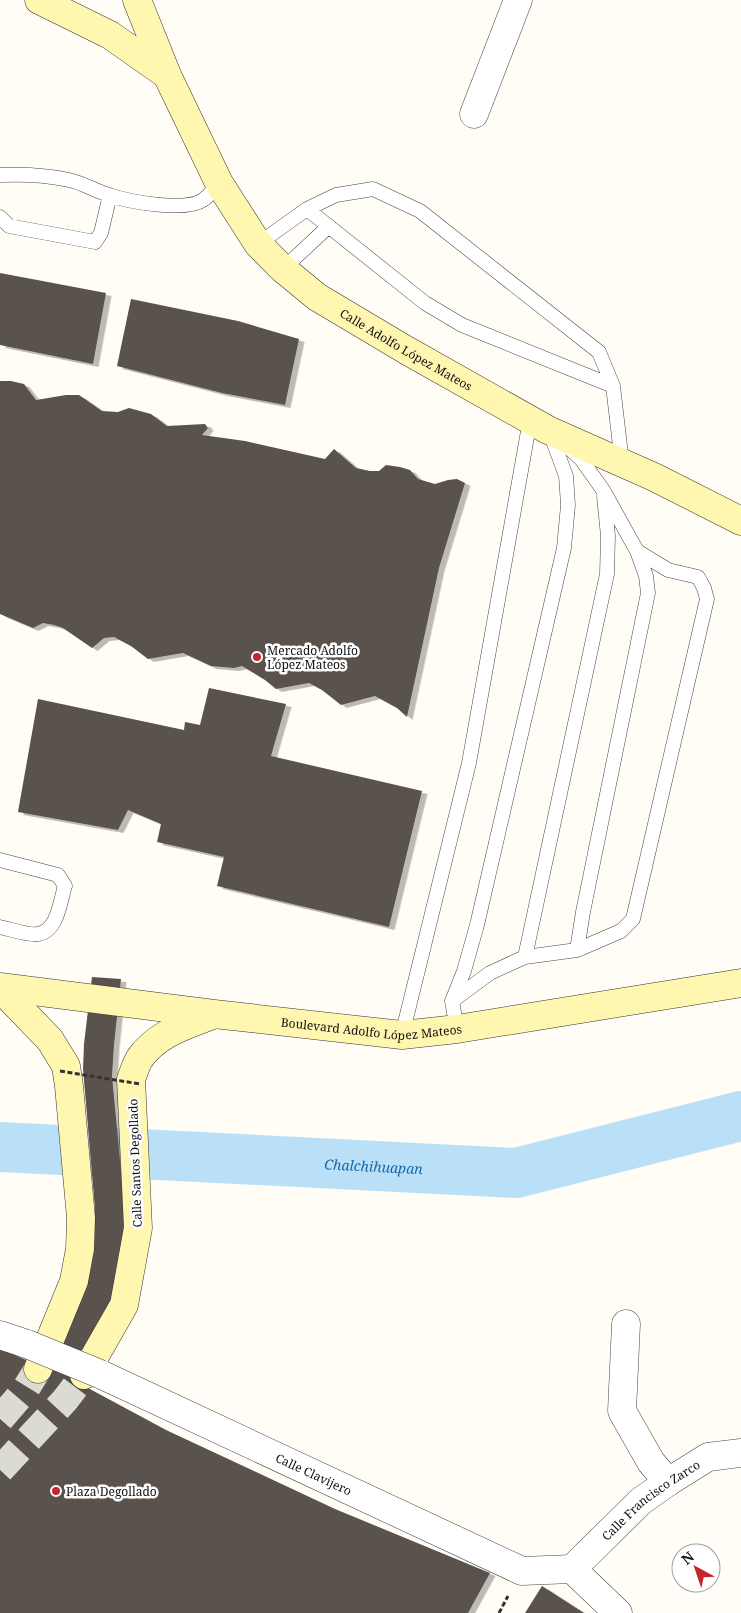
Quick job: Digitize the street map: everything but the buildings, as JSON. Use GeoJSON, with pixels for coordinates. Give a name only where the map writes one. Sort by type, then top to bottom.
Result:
{"type":"FeatureCollection","features":[{"type":"Feature","properties":{"kind":"main road","name":"Calle Adolfo López Mateos"},"geometry":{"type":"LineString","coordinates":[[39,0],[110,35],[167,75]]}},
{"type":"Feature","properties":{"kind":"main road","name":"Calle Adolfo López Mateos"},"geometry":{"type":"LineString","coordinates":[[137,0],[167,75],[219,183],[258,244],[284,269],[317,297],[539,425],[741,521]]}},
{"type":"Feature","properties":{"kind":"main road","name":"Boulevard Adolfo López Mateos"},"geometry":{"type":"LineString","coordinates":[[0,987],[402,1035],[457,1029],[741,983]]}},
{"type":"Feature","properties":{"kind":"main road"},"geometry":{"type":"LineString","coordinates":[[0,987],[50,1040],[66,1066],[64,1079],[81,1218],[80,1249],[74,1281],[38,1369]]}},
{"type":"Feature","properties":{"kind":"main road","name":"Calle Santos Degollado"},"geometry":{"type":"LineString","coordinates":[[92,1375],[124,1306],[138,1228],[136,1091],[131,1079],[140,1058],[152,1044],[170,1031],[214,1014]]}},
{"type":"Feature","properties":{"kind":"street"},"geometry":{"type":"LineString","coordinates":[[474,114],[518,0]]}},
{"type":"Feature","properties":{"kind":"street"},"geometry":{"type":"LineString","coordinates":[[626,1324],[622,1411],[651,1462],[668,1482]]}},
{"type":"Feature","properties":{"kind":"street","name":"Calle Clavijero"},"geometry":{"type":"LineString","coordinates":[[0,1335],[27,1344],[522,1571],[572,1570]]}},
{"type":"Feature","properties":{"kind":"street","name":"Calle Francisco Zarco"},"geometry":{"type":"LineString","coordinates":[[572,1570],[641,1501],[668,1482],[708,1457],[741,1453]]}},
{"type":"Feature","properties":{"kind":"street"},"geometry":{"type":"LineString","coordinates":[[572,1570],[618,1613]]}},
{"type":"Feature","properties":{"kind":"lane"},"geometry":{"type":"LineString","coordinates":[[0,175],[24,174],[70,180],[110,195],[158,204],[193,205],[205,199],[219,183]]}},
{"type":"Feature","properties":{"kind":"lane"},"geometry":{"type":"LineString","coordinates":[[258,244],[307,209],[336,195],[373,189],[420,211],[599,352],[613,386],[622,463]]}},
{"type":"Feature","properties":{"kind":"lane"},"geometry":{"type":"LineString","coordinates":[[0,217],[10,226],[95,242],[101,233],[110,195]]}},
{"type":"Feature","properties":{"kind":"lane"},"geometry":{"type":"LineString","coordinates":[[307,209],[425,303],[462,325],[613,386]]}},
{"type":"Feature","properties":{"kind":"lane"},"geometry":{"type":"LineString","coordinates":[[284,269],[329,226]]}},
{"type":"Feature","properties":{"kind":"lane"},"geometry":{"type":"LineString","coordinates":[[539,425],[581,459],[603,490],[637,551],[646,576],[648,593],[577,950]]}},
{"type":"Feature","properties":{"kind":"lane"},"geometry":{"type":"LineString","coordinates":[[457,1029],[452,1001],[464,971],[477,924],[564,548],[568,505],[566,476],[539,425]]}},
{"type":"Feature","properties":{"kind":"lane"},"geometry":{"type":"LineString","coordinates":[[402,1035],[469,763],[539,425]]}},
{"type":"Feature","properties":{"kind":"lane"},"geometry":{"type":"LineString","coordinates":[[525,956],[607,574],[608,536],[603,490]]}},
{"type":"Feature","properties":{"kind":"lane"},"geometry":{"type":"LineString","coordinates":[[452,1001],[490,973],[525,956],[577,950],[621,932],[633,919],[707,599],[704,588],[698,578],[668,570],[637,551]]}},
{"type":"Feature","properties":{"kind":"lane"},"geometry":{"type":"LineString","coordinates":[[0,860],[58,875],[65,886],[54,922],[48,931],[37,935],[0,927]]}},
{"type":"Feature","properties":{"kind":"path"},"geometry":{"type":"LineString","coordinates":[[64,1079],[136,1091]]}},
{"type":"Feature","properties":{"kind":"path"},"geometry":{"type":"LineString","coordinates":[[499,1613],[508,1596]]}},
{"type":"Feature","properties":{"kind":"waterway","name":"Chalchihuapan"},"geometry":{"type":"LineString","coordinates":[[0,1147],[516,1173],[741,1116]]}},
{"type":"Feature","properties":{"kind":"tunnel"},"geometry":{"type":"LineString","coordinates":[[0,1419],[25,1390],[38,1369]]}},
{"type":"Feature","properties":{"kind":"tunnel"},"geometry":{"type":"LineString","coordinates":[[0,1470],[65,1400],[84,1375]]}},
{"type":"Feature","properties":{"kind":"place","name":"Mercado Adolfo López Mateos"},"geometry":{"type":"Point","coordinates":[257,657]}},
{"type":"Feature","properties":{"kind":"place","name":"Plaza Degollado"},"geometry":{"type":"Point","coordinates":[56,1491]}}]}
